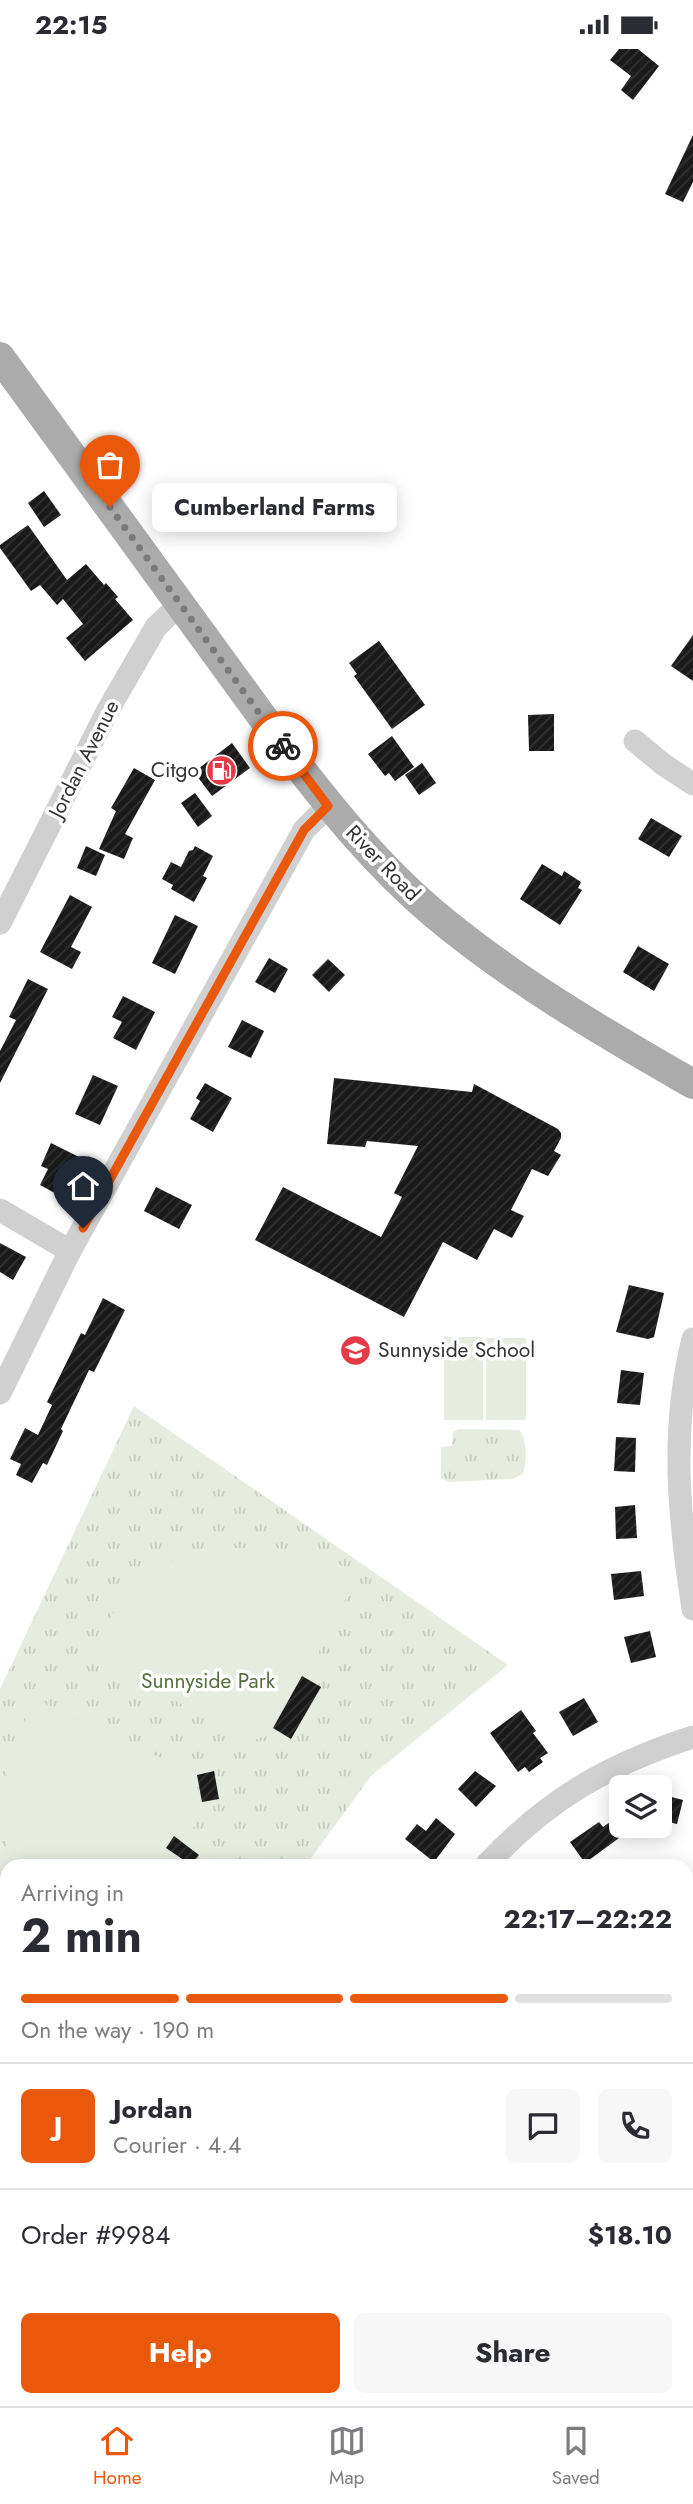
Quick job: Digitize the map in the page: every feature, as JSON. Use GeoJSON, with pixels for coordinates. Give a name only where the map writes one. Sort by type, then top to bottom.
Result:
{"type":"FeatureCollection","features":[{"type":"Feature","properties":{"kind":"main road","name":"River Road"},"geometry":{"type":"LineString","coordinates":[[0,357],[328,806],[381,865],[430,910],[518,977],[693,1084]]}},
{"type":"Feature","properties":{"kind":"street","name":"Jordan Avenue"},"geometry":{"type":"LineString","coordinates":[[0,923],[108,710],[156,627],[180,604]]}},
{"type":"Feature","properties":{"kind":"street"},"geometry":{"type":"LineString","coordinates":[[635,741],[693,784]]}},
{"type":"Feature","properties":{"kind":"street"},"geometry":{"type":"LineString","coordinates":[[0,1393],[70,1251],[304,830],[328,806]]}},
{"type":"Feature","properties":{"kind":"street"},"geometry":{"type":"LineString","coordinates":[[0,1210],[70,1251]]}},
{"type":"Feature","properties":{"kind":"street"},"geometry":{"type":"LineString","coordinates":[[693,1339],[681,1409],[678,1481],[681,1534],[693,1609]]}},
{"type":"Feature","properties":{"kind":"street"},"geometry":{"type":"LineString","coordinates":[[492,1859],[511,1839],[557,1801],[610,1768],[645,1752],[693,1737]]}},
{"type":"Feature","properties":{"kind":"green space"},"geometry":{"type":"Polygon","coordinates":[[[444,1337],[483,1337],[483,1420],[444,1420],[444,1337]]]}},
{"type":"Feature","properties":{"kind":"green space"},"geometry":{"type":"Polygon","coordinates":[[[486,1338],[526,1338],[526,1420],[486,1420],[486,1338]]]}},
{"type":"Feature","properties":{"kind":"green space","name":"Sunnyside Park"},"geometry":{"type":"Polygon","coordinates":[[[134,1406],[508,1665],[371,1776],[310,1859],[0,1859],[0,1689],[134,1406]]]}},
{"type":"Feature","properties":{"kind":"green space"},"geometry":{"type":"Polygon","coordinates":[[[459,1429],[519,1430],[526,1451],[523,1474],[512,1479],[449,1482],[441,1478],[441,1447],[452,1446],[453,1432],[459,1429]]]}},
{"type":"Feature","properties":{"kind":"green space"},"geometry":{"type":"Polygon","coordinates":[[[226,1548],[276,1548],[321,1555],[358,1574],[278,1733],[250,1741],[93,1656],[109,1619],[135,1584],[180,1556],[226,1548]]]}},
{"type":"Feature","properties":{"kind":"green space"},"geometry":{"type":"Polygon","coordinates":[[[33,1698],[193,1773],[204,1812],[171,1859],[7,1859],[2,1784],[33,1698]]]}},
{"type":"Feature","properties":{"kind":"building"},"geometry":{"type":"Polygon","coordinates":[[[619,49],[638,49],[659,66],[633,100],[621,90],[631,76],[610,60],[619,49]]]}},
{"type":"Feature","properties":{"kind":"building"},"geometry":{"type":"Polygon","coordinates":[[[693,135],[693,182],[683,202],[665,194],[693,135]]]}},
{"type":"Feature","properties":{"kind":"building"},"geometry":{"type":"Polygon","coordinates":[[[44,491],[61,515],[44,527],[28,503],[44,491]]]}},
{"type":"Feature","properties":{"kind":"building"},"geometry":{"type":"Polygon","coordinates":[[[28,525],[67,580],[86,564],[118,597],[115,599],[133,620],[85,661],[66,638],[83,624],[63,599],[57,605],[40,585],[31,591],[0,548],[0,545],[28,525]]]}},
{"type":"Feature","properties":{"kind":"building"},"geometry":{"type":"Polygon","coordinates":[[[693,635],[693,681],[671,666],[693,635]]]}},
{"type":"Feature","properties":{"kind":"building"},"geometry":{"type":"Polygon","coordinates":[[[379,641],[425,705],[392,729],[354,676],[357,674],[349,663],[379,641]]]}},
{"type":"Feature","properties":{"kind":"building"},"geometry":{"type":"Polygon","coordinates":[[[554,714],[554,751],[529,751],[528,715],[554,714]]]}},
{"type":"Feature","properties":{"kind":"building"},"geometry":{"type":"Polygon","coordinates":[[[392,736],[414,767],[395,781],[389,773],[385,776],[368,754],[392,736]]]}},
{"type":"Feature","properties":{"kind":"building","name":"Citgo"},"geometry":{"type":"Polygon","coordinates":[[[232,743],[250,768],[212,796],[194,772],[232,743]]]}},
{"type":"Feature","properties":{"kind":"building"},"geometry":{"type":"Polygon","coordinates":[[[422,763],[436,783],[419,795],[405,775],[422,763]]]}},
{"type":"Feature","properties":{"kind":"building"},"geometry":{"type":"Polygon","coordinates":[[[134,768],[155,780],[125,834],[133,838],[124,859],[99,849],[116,811],[111,808],[134,768]]]}},
{"type":"Feature","properties":{"kind":"building"},"geometry":{"type":"Polygon","coordinates":[[[195,793],[212,816],[198,827],[181,803],[195,793]]]}},
{"type":"Feature","properties":{"kind":"building"},"geometry":{"type":"Polygon","coordinates":[[[651,818],[682,836],[669,857],[638,839],[651,818]]]}},
{"type":"Feature","properties":{"kind":"building"},"geometry":{"type":"Polygon","coordinates":[[[86,846],[105,855],[96,876],[77,868],[86,846]]]}},
{"type":"Feature","properties":{"kind":"building"},"geometry":{"type":"Polygon","coordinates":[[[195,846],[213,856],[203,876],[207,878],[194,902],[171,889],[173,885],[162,879],[171,862],[181,867],[189,851],[195,846]]]}},
{"type":"Feature","properties":{"kind":"building"},"geometry":{"type":"Polygon","coordinates":[[[542,864],[562,876],[564,871],[581,882],[578,888],[582,890],[560,925],[520,899],[542,864]]]}},
{"type":"Feature","properties":{"kind":"building"},"geometry":{"type":"Polygon","coordinates":[[[70,895],[92,907],[71,947],[81,952],[72,969],[40,952],[70,895]]]}},
{"type":"Feature","properties":{"kind":"building"},"geometry":{"type":"Polygon","coordinates":[[[175,915],[198,926],[175,974],[152,963],[175,915]]]}},
{"type":"Feature","properties":{"kind":"building"},"geometry":{"type":"Polygon","coordinates":[[[638,946],[669,964],[654,991],[623,972],[638,946]]]}},
{"type":"Feature","properties":{"kind":"building"},"geometry":{"type":"Polygon","coordinates":[[[269,958],[288,969],[275,993],[255,982],[269,958]]]}},
{"type":"Feature","properties":{"kind":"building"},"geometry":{"type":"Polygon","coordinates":[[[328,959],[345,975],[329,992],[312,975],[328,959]]]}},
{"type":"Feature","properties":{"kind":"building"},"geometry":{"type":"Polygon","coordinates":[[[28,979],[48,989],[0,1083],[0,1051],[16,1020],[9,1017],[28,979]]]}},
{"type":"Feature","properties":{"kind":"building"},"geometry":{"type":"Polygon","coordinates":[[[123,996],[155,1012],[136,1050],[113,1038],[122,1022],[112,1017],[123,996]]]}},
{"type":"Feature","properties":{"kind":"building"},"geometry":{"type":"Polygon","coordinates":[[[242,1020],[264,1031],[251,1058],[228,1047],[242,1020]]]}},
{"type":"Feature","properties":{"kind":"building"},"geometry":{"type":"Polygon","coordinates":[[[93,1075],[118,1086],[100,1125],[75,1114],[93,1075]]]}},
{"type":"Feature","properties":{"kind":"building"},"geometry":{"type":"Polygon","coordinates":[[[334,1078],[472,1092],[474,1084],[561,1133],[554,1151],[561,1155],[548,1176],[532,1169],[511,1210],[524,1216],[512,1238],[494,1229],[477,1260],[443,1242],[404,1317],[255,1240],[283,1187],[381,1237],[402,1197],[394,1193],[418,1146],[367,1141],[365,1147],[327,1144],[334,1078]]]}},
{"type":"Feature","properties":{"kind":"building"},"geometry":{"type":"Polygon","coordinates":[[[205,1083],[232,1098],[213,1132],[190,1119],[200,1101],[196,1098],[205,1083]]]}},
{"type":"Feature","properties":{"kind":"building"},"geometry":{"type":"Polygon","coordinates":[[[51,1143],[83,1159],[64,1198],[40,1185],[48,1169],[41,1166],[51,1143]]]}},
{"type":"Feature","properties":{"kind":"building"},"geometry":{"type":"Polygon","coordinates":[[[156,1187],[192,1205],[179,1229],[144,1211],[156,1187]]]}},
{"type":"Feature","properties":{"kind":"building"},"geometry":{"type":"Polygon","coordinates":[[[0,1243],[26,1257],[13,1280],[0,1272],[0,1243]]]}},
{"type":"Feature","properties":{"kind":"building"},"geometry":{"type":"Polygon","coordinates":[[[629,1285],[664,1293],[654,1337],[648,1339],[616,1332],[629,1285]]]}},
{"type":"Feature","properties":{"kind":"building"},"geometry":{"type":"Polygon","coordinates":[[[103,1298],[125,1310],[94,1372],[89,1370],[47,1465],[43,1463],[32,1483],[16,1475],[21,1464],[10,1459],[25,1428],[38,1435],[52,1405],[47,1402],[81,1333],[85,1335],[103,1298]]]}},
{"type":"Feature","properties":{"kind":"building"},"geometry":{"type":"Polygon","coordinates":[[[621,1370],[644,1373],[640,1405],[617,1403],[621,1370]]]}},
{"type":"Feature","properties":{"kind":"building"},"geometry":{"type":"Polygon","coordinates":[[[616,1437],[636,1438],[635,1472],[614,1471],[616,1437]]]}},
{"type":"Feature","properties":{"kind":"building"},"geometry":{"type":"Polygon","coordinates":[[[635,1505],[637,1538],[616,1539],[615,1507],[635,1505]]]}},
{"type":"Feature","properties":{"kind":"building"},"geometry":{"type":"Polygon","coordinates":[[[641,1571],[644,1596],[614,1600],[611,1574],[641,1571]]]}},
{"type":"Feature","properties":{"kind":"building"},"geometry":{"type":"Polygon","coordinates":[[[650,1631],[656,1657],[631,1663],[624,1637],[650,1631]]]}},
{"type":"Feature","properties":{"kind":"building"},"geometry":{"type":"Polygon","coordinates":[[[302,1676],[321,1687],[291,1739],[273,1728],[302,1676]]]}},
{"type":"Feature","properties":{"kind":"building"},"geometry":{"type":"Polygon","coordinates":[[[584,1698],[598,1722],[573,1736],[559,1712],[584,1698]]]}},
{"type":"Feature","properties":{"kind":"building"},"geometry":{"type":"Polygon","coordinates":[[[521,1710],[548,1753],[540,1758],[543,1762],[529,1772],[525,1767],[518,1772],[490,1733],[521,1710]]]}},
{"type":"Feature","properties":{"kind":"building"},"geometry":{"type":"Polygon","coordinates":[[[214,1771],[219,1799],[202,1802],[197,1775],[214,1771]]]}},
{"type":"Feature","properties":{"kind":"building"},"geometry":{"type":"Polygon","coordinates":[[[475,1771],[496,1786],[476,1807],[458,1789],[475,1771]]]}},
{"type":"Feature","properties":{"kind":"building"},"geometry":{"type":"Polygon","coordinates":[[[672,1797],[683,1800],[677,1824],[672,1823],[672,1797]]]}},
{"type":"Feature","properties":{"kind":"building"},"geometry":{"type":"Polygon","coordinates":[[[436,1818],[455,1834],[436,1859],[430,1859],[405,1839],[417,1824],[426,1831],[436,1818]]]}},
{"type":"Feature","properties":{"kind":"building"},"geometry":{"type":"Polygon","coordinates":[[[599,1822],[603,1827],[609,1823],[609,1838],[619,1838],[590,1859],[582,1859],[570,1842],[599,1822]]]}},
{"type":"Feature","properties":{"kind":"building"},"geometry":{"type":"Polygon","coordinates":[[[174,1836],[199,1855],[196,1859],[182,1859],[166,1848],[174,1836]]]}},
{"type":"Feature","properties":{"kind":"way so far"},"geometry":{"type":"LineString","coordinates":[[110,507],[283,746]]}},
{"type":"Feature","properties":{"kind":"place","name":"Cumberland Farms"},"geometry":{"type":"Point","coordinates":[110,507]}},
{"type":"Feature","properties":{"kind":"place","name":"Citgo"},"geometry":{"type":"Point","coordinates":[222,770]}},
{"type":"Feature","properties":{"kind":"place","name":"Sunnyside School"},"geometry":{"type":"Point","coordinates":[355,1350]}},
{"type":"Feature","properties":{"kind":"route"},"geometry":{"type":"LineString","coordinates":[[83,1228],[304,830],[328,806],[283,746]]}}]}
